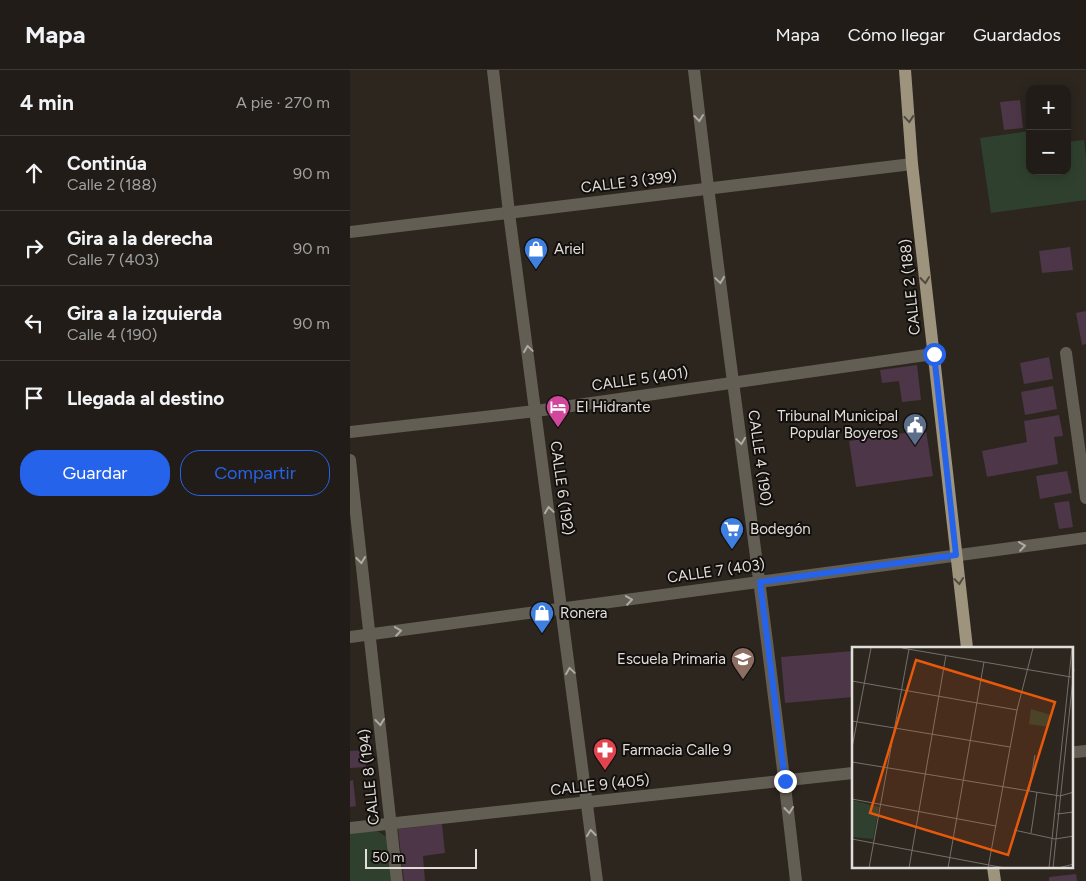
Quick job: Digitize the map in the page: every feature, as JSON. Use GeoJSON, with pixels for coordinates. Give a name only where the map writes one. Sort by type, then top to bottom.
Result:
{"type":"FeatureCollection","features":[{"type":"Feature","properties":{"kind":"main road","name":"CALLE 2 (188)"},"geometry":{"type":"LineString","coordinates":[[905,70],[912,164],[967,647]]}},
{"type":"Feature","properties":{"kind":"main road"},"geometry":{"type":"LineString","coordinates":[[994,868],[995,881]]}},
{"type":"Feature","properties":{"kind":"street","name":"CALLE 6 (192)"},"geometry":{"type":"LineString","coordinates":[[493,70],[509,213],[597,881]]}},
{"type":"Feature","properties":{"kind":"street","name":"CALLE 4 (190)"},"geometry":{"type":"LineString","coordinates":[[694,70],[760,582],[796,881]]}},
{"type":"Feature","properties":{"kind":"street","name":"CALLE 3 (399)"},"geometry":{"type":"LineString","coordinates":[[350,232],[912,164]]}},
{"type":"Feature","properties":{"kind":"street"},"geometry":{"type":"LineString","coordinates":[[1066,353],[1086,498]]}},
{"type":"Feature","properties":{"kind":"street","name":"CALLE 5 (401)"},"geometry":{"type":"LineString","coordinates":[[350,432],[536,410],[934,354]]}},
{"type":"Feature","properties":{"kind":"street","name":"CALLE 8 (194)"},"geometry":{"type":"LineString","coordinates":[[350,460],[397,881]]}},
{"type":"Feature","properties":{"kind":"street","name":"CALLE 7 (403)"},"geometry":{"type":"LineString","coordinates":[[350,637],[1086,538]]}},
{"type":"Feature","properties":{"kind":"street","name":"CALLE 9 (405)"},"geometry":{"type":"LineString","coordinates":[[350,828],[852,773]]}},
{"type":"Feature","properties":{"kind":"green space"},"geometry":{"type":"Polygon","coordinates":[[[1026,132],[1026,175],[1071,175],[1071,142],[1084,140],[1086,200],[991,213],[980,138],[1026,132]]]}},
{"type":"Feature","properties":{"kind":"green space"},"geometry":{"type":"Polygon","coordinates":[[[377,831],[387,837],[392,881],[350,881],[350,833],[377,831]]]}},
{"type":"Feature","properties":{"kind":"building"},"geometry":{"type":"Polygon","coordinates":[[[1020,100],[1023,128],[1004,130],[1000,102],[1020,100]]]}},
{"type":"Feature","properties":{"kind":"building"},"geometry":{"type":"Polygon","coordinates":[[[1070,247],[1073,270],[1042,273],[1039,251],[1070,247]]]}},
{"type":"Feature","properties":{"kind":"building"},"geometry":{"type":"Polygon","coordinates":[[[1086,311],[1086,344],[1082,345],[1076,313],[1086,311]]]}},
{"type":"Feature","properties":{"kind":"building"},"geometry":{"type":"Polygon","coordinates":[[[1049,357],[1053,379],[1024,384],[1020,363],[1049,357]]]}},
{"type":"Feature","properties":{"kind":"building"},"geometry":{"type":"Polygon","coordinates":[[[917,365],[921,400],[902,402],[899,381],[882,383],[880,370],[917,365]]]}},
{"type":"Feature","properties":{"kind":"building"},"geometry":{"type":"Polygon","coordinates":[[[1053,386],[1057,409],[1025,415],[1021,392],[1053,386]]]}},
{"type":"Feature","properties":{"kind":"building"},"geometry":{"type":"Polygon","coordinates":[[[1059,415],[1063,436],[1054,437],[1058,464],[987,477],[982,451],[1027,442],[1024,421],[1059,415]]]}},
{"type":"Feature","properties":{"kind":"building"},"geometry":{"type":"Polygon","coordinates":[[[926,430],[933,476],[856,487],[849,441],[926,430]]]}},
{"type":"Feature","properties":{"kind":"building"},"geometry":{"type":"Polygon","coordinates":[[[1067,471],[1072,493],[1040,499],[1036,476],[1067,471]]]}},
{"type":"Feature","properties":{"kind":"building"},"geometry":{"type":"Polygon","coordinates":[[[1069,501],[1073,527],[1059,529],[1054,503],[1069,501]]]}},
{"type":"Feature","properties":{"kind":"building"},"geometry":{"type":"Polygon","coordinates":[[[852,651],[852,697],[785,703],[781,657],[852,651]]]}},
{"type":"Feature","properties":{"kind":"building"},"geometry":{"type":"Polygon","coordinates":[[[365,750],[366,767],[350,768],[350,751],[365,750]]]}},
{"type":"Feature","properties":{"kind":"building"},"geometry":{"type":"Polygon","coordinates":[[[353,780],[356,806],[350,807],[350,781],[353,780]]]}},
{"type":"Feature","properties":{"kind":"building"},"geometry":{"type":"Polygon","coordinates":[[[442,824],[445,853],[423,856],[425,881],[404,881],[398,829],[442,824]]]}},
{"type":"Feature","properties":{"kind":"building"},"geometry":{"type":"Polygon","coordinates":[[[1076,874],[1077,881],[1049,881],[1049,877],[1076,874]]]}},
{"type":"Feature","properties":{"kind":"place","name":"Ariel"},"geometry":{"type":"Point","coordinates":[536,270]}},
{"type":"Feature","properties":{"kind":"place","name":"El Hidrante"},"geometry":{"type":"Point","coordinates":[558,428]}},
{"type":"Feature","properties":{"kind":"place","name":"Tribunal Municipal Popular Boyeros"},"geometry":{"type":"Point","coordinates":[915,446]}},
{"type":"Feature","properties":{"kind":"place","name":"Bodegón"},"geometry":{"type":"Point","coordinates":[732,550]}},
{"type":"Feature","properties":{"kind":"place","name":"Ronera"},"geometry":{"type":"Point","coordinates":[542,634]}},
{"type":"Feature","properties":{"kind":"place","name":"Escuela Primaria"},"geometry":{"type":"Point","coordinates":[743,680]}},
{"type":"Feature","properties":{"kind":"place","name":"Farmacia Calle 9"},"geometry":{"type":"Point","coordinates":[605,771]}},
{"type":"Feature","properties":{"kind":"route"},"geometry":{"type":"LineString","coordinates":[[785,781],[760,582],[956,555],[934,354]]}}]}
